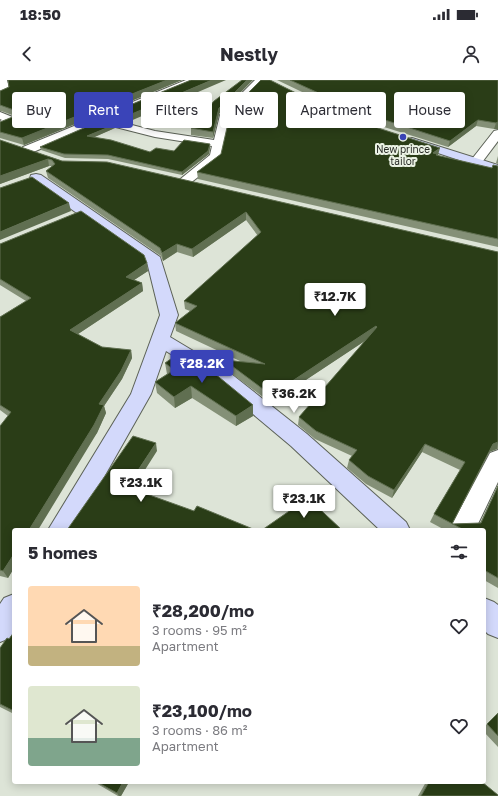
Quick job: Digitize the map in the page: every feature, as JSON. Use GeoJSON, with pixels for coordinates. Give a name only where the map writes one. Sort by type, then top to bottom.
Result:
{"type":"FeatureCollection","features":[{"type":"Feature","properties":{"kind":"street"},"geometry":{"type":"LineString","coordinates":[[0,94],[5,92],[2,80]]}},
{"type":"Feature","properties":{"kind":"street"},"geometry":{"type":"LineString","coordinates":[[133,106],[194,80]]}},
{"type":"Feature","properties":{"kind":"street"},"geometry":{"type":"LineString","coordinates":[[184,181],[216,157],[225,115],[260,80]]}},
{"type":"Feature","properties":{"kind":"street"},"geometry":{"type":"LineString","coordinates":[[0,114],[11,120],[0,125]]}},
{"type":"Feature","properties":{"kind":"street"},"geometry":{"type":"LineString","coordinates":[[27,150],[80,128]]}},
{"type":"Feature","properties":{"kind":"street"},"geometry":{"type":"LineString","coordinates":[[131,128],[155,134],[219,144]]}},
{"type":"Feature","properties":{"kind":"street"},"geometry":{"type":"LineString","coordinates":[[476,162],[498,133]]}},
{"type":"Feature","properties":{"kind":"street"},"geometry":{"type":"LineString","coordinates":[[401,138],[498,169]]}},
{"type":"Feature","properties":{"kind":"street"},"geometry":{"type":"LineString","coordinates":[[14,146],[42,155]]}},
{"type":"Feature","properties":{"kind":"street"},"geometry":{"type":"LineString","coordinates":[[36,177],[77,214],[154,260],[169,315],[141,394],[62,528]]}},
{"type":"Feature","properties":{"kind":"street"},"geometry":{"type":"LineString","coordinates":[[169,178],[200,185]]}},
{"type":"Feature","properties":{"kind":"street"},"geometry":{"type":"LineString","coordinates":[[160,339],[223,378],[299,440],[395,528]]}},
{"type":"Feature","properties":{"kind":"street"},"geometry":{"type":"LineString","coordinates":[[463,528],[498,459]]}},
{"type":"Feature","properties":{"kind":"street"},"geometry":{"type":"LineString","coordinates":[[0,628],[12,610]]}},
{"type":"Feature","properties":{"kind":"street"},"geometry":{"type":"LineString","coordinates":[[486,613],[498,624]]}},
{"type":"Feature","properties":{"kind":"building"},"geometry":{"type":"Polygon","coordinates":[[[8,80],[167,80],[133,94],[133,92],[74,92],[74,117],[66,120],[66,92],[12,92],[12,109],[0,105],[0,91],[9,87],[8,80]]]}},
{"type":"Feature","properties":{"kind":"building"},"geometry":{"type":"Polygon","coordinates":[[[191,80],[212,80],[184,92],[162,92],[191,80]]]}},
{"type":"Feature","properties":{"kind":"building"},"geometry":{"type":"Polygon","coordinates":[[[242,80],[247,80],[235,92],[226,92],[242,80]]]}},
{"type":"Feature","properties":{"kind":"building"},"geometry":{"type":"Polygon","coordinates":[[[261,80],[270,80],[294,92],[286,92],[286,128],[378,128],[440,148],[433,153],[437,154],[436,155],[492,168],[493,165],[498,166],[498,239],[197,172],[221,154],[227,128],[278,128],[278,92],[249,92],[261,80]]]}},
{"type":"Feature","properties":{"kind":"building"},"geometry":{"type":"Polygon","coordinates":[[[290,80],[498,80],[498,122],[478,120],[450,141],[410,128],[465,128],[465,92],[394,92],[394,123],[386,120],[386,92],[316,92],[290,80]]]}},
{"type":"Feature","properties":{"kind":"building"},"geometry":{"type":"Polygon","coordinates":[[[220,96],[220,107],[213,132],[191,128],[212,128],[212,103],[220,96]]]}},
{"type":"Feature","properties":{"kind":"building"},"geometry":{"type":"Polygon","coordinates":[[[141,101],[141,110],[133,113],[133,104],[141,101]]]}},
{"type":"Feature","properties":{"kind":"building"},"geometry":{"type":"Polygon","coordinates":[[[12,117],[12,128],[47,128],[22,138],[0,132],[0,122],[12,117]]]}},
{"type":"Feature","properties":{"kind":"building"},"geometry":{"type":"Polygon","coordinates":[[[84,128],[107,128],[87,136],[111,140],[150,152],[156,148],[174,151],[184,140],[210,144],[208,151],[182,172],[108,155],[64,154],[40,147],[84,128]]]}},
{"type":"Feature","properties":{"kind":"building"},"geometry":{"type":"Polygon","coordinates":[[[0,140],[62,161],[107,162],[498,252],[498,442],[493,444],[452,524],[434,514],[465,462],[425,444],[394,490],[368,476],[349,460],[357,450],[316,431],[299,417],[377,327],[376,326],[271,395],[224,360],[265,364],[175,323],[197,306],[184,301],[261,232],[246,212],[192,249],[177,244],[162,253],[160,248],[46,171],[55,164],[52,160],[48,159],[0,176],[0,140]]]}},
{"type":"Feature","properties":{"kind":"building"},"geometry":{"type":"Polygon","coordinates":[[[32,177],[69,203],[0,232],[0,188],[32,177]]]}},
{"type":"Feature","properties":{"kind":"building"},"geometry":{"type":"Polygon","coordinates":[[[81,211],[144,255],[147,263],[126,277],[142,283],[70,330],[102,347],[131,350],[121,371],[99,404],[104,405],[94,425],[30,528],[12,528],[12,557],[3,571],[0,570],[0,426],[11,412],[0,405],[0,317],[31,298],[0,279],[0,244],[81,211]]]}},
{"type":"Feature","properties":{"kind":"building"},"geometry":{"type":"Polygon","coordinates":[[[181,352],[214,373],[253,405],[236,416],[191,386],[174,397],[155,382],[174,370],[165,363],[181,352]]]}},
{"type":"Feature","properties":{"kind":"building"},"geometry":{"type":"Polygon","coordinates":[[[133,436],[156,443],[127,487],[194,511],[197,506],[251,528],[68,528],[133,436]]]}},
{"type":"Feature","properties":{"kind":"building"},"geometry":{"type":"Polygon","coordinates":[[[498,486],[498,578],[486,571],[486,528],[460,528],[453,524],[481,523],[498,486]]]}},
{"type":"Feature","properties":{"kind":"building"},"geometry":{"type":"Polygon","coordinates":[[[308,498],[340,528],[265,528],[308,498]]]}},
{"type":"Feature","properties":{"kind":"building"},"geometry":{"type":"Polygon","coordinates":[[[12,635],[12,710],[0,704],[0,648],[7,638],[9,639],[12,635]]]}},
{"type":"Feature","properties":{"kind":"building"},"geometry":{"type":"Polygon","coordinates":[[[498,713],[498,736],[487,724],[498,713]]]}},
{"type":"Feature","properties":{"kind":"building"},"geometry":{"type":"Polygon","coordinates":[[[101,784],[122,784],[117,793],[101,784]]]}},
{"type":"Feature","properties":{"kind":"building"},"geometry":{"type":"Polygon","coordinates":[[[428,784],[484,784],[498,795],[498,796],[421,796],[428,784]]]}},
{"type":"Feature","properties":{"kind":"place","name":"New prince tailor"},"geometry":{"type":"Point","coordinates":[403,137]}}]}
